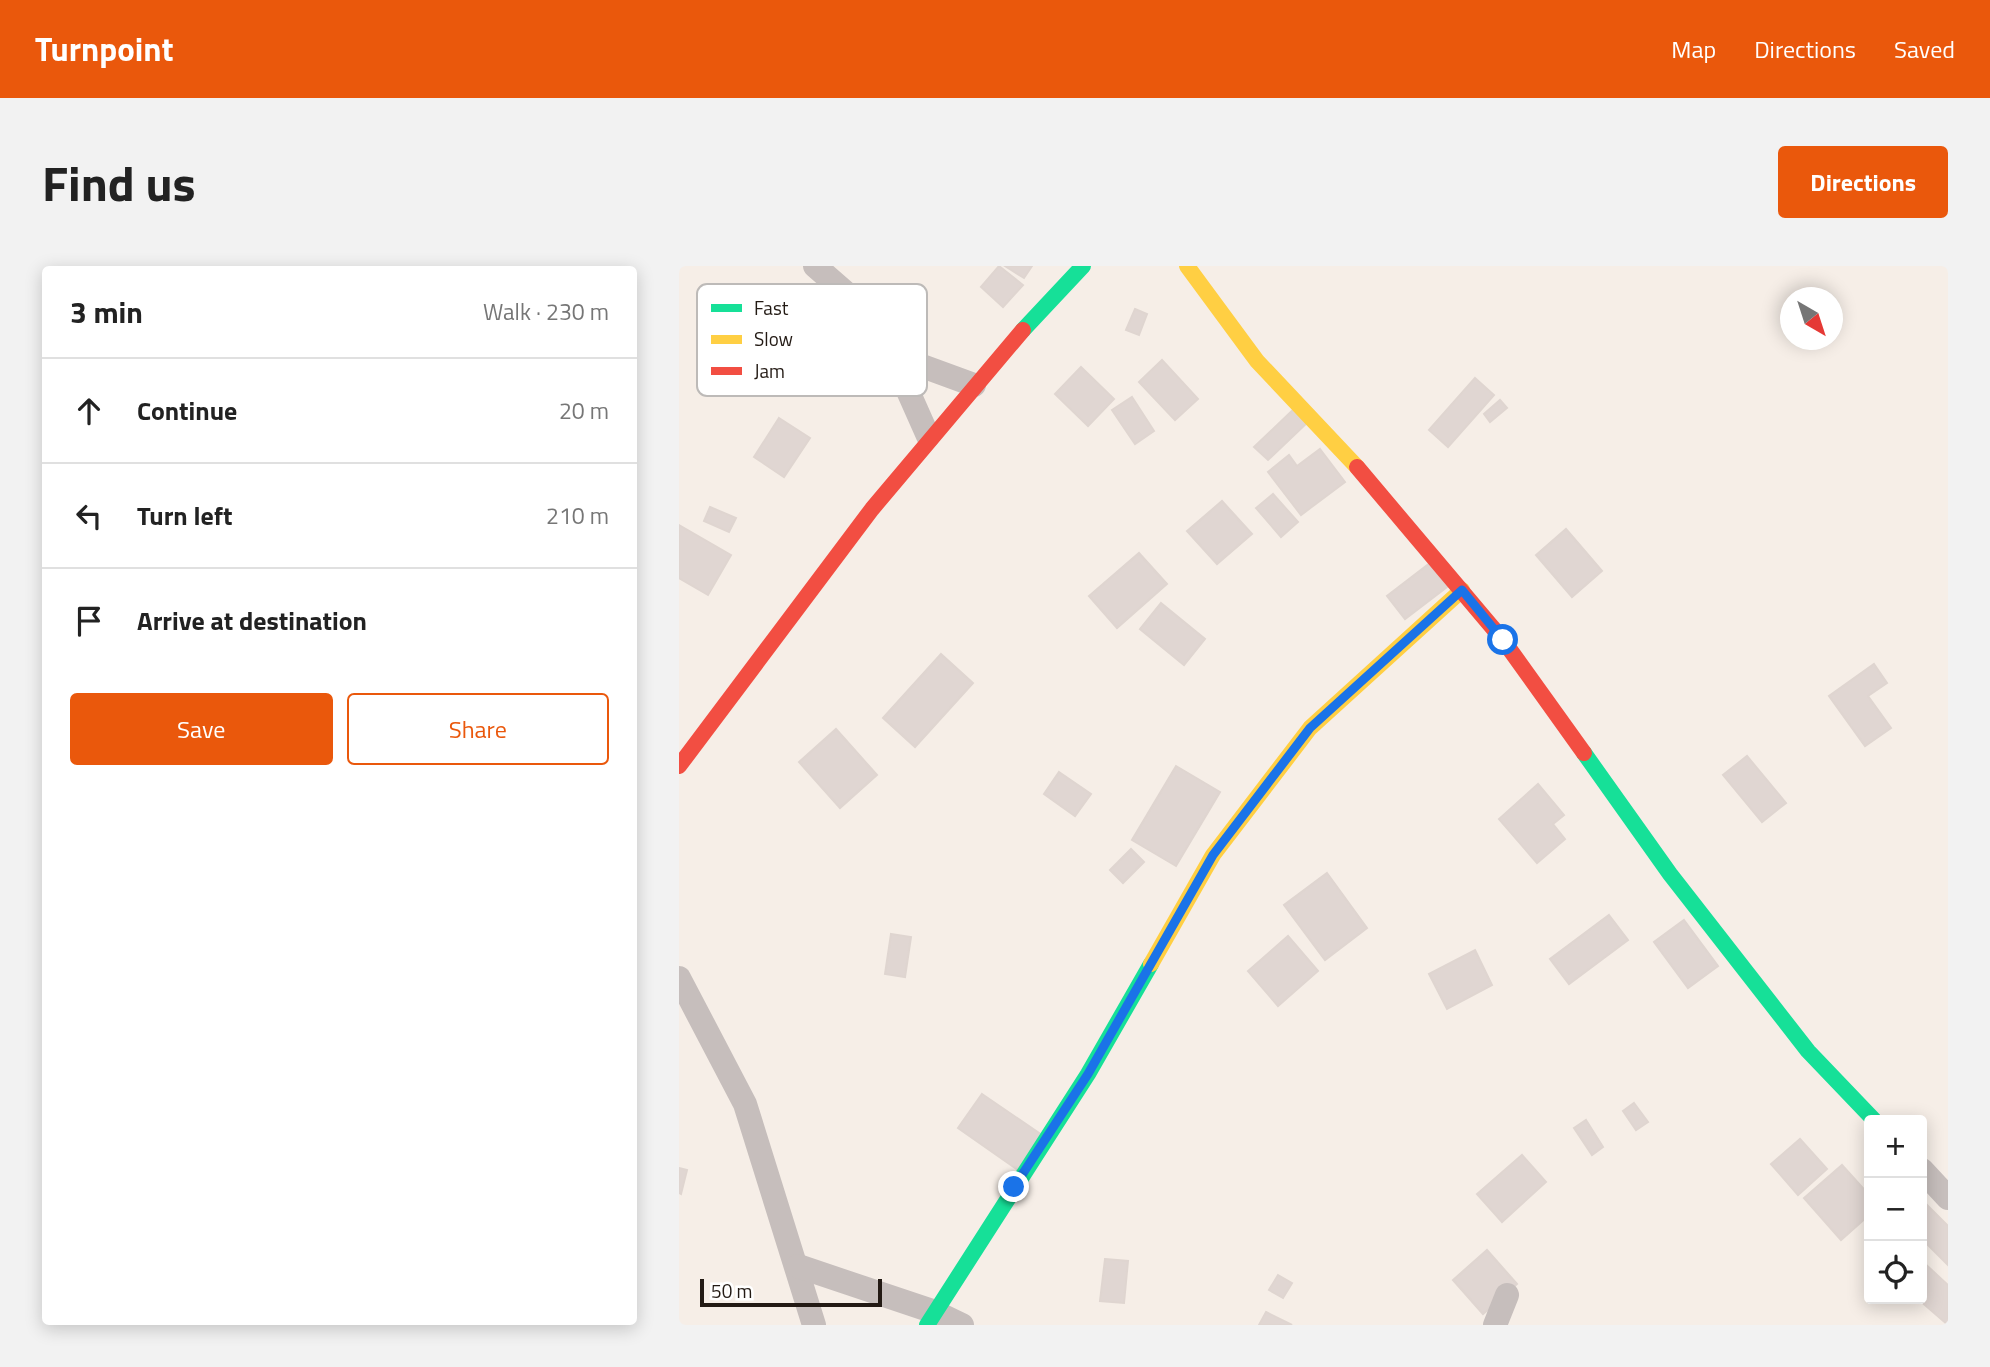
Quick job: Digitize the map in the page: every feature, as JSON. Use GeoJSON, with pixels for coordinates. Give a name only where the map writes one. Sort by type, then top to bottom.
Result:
{"type":"FeatureCollection","features":[{"type":"Feature","properties":{"kind":"street"},"geometry":{"type":"LineString","coordinates":[[815,266],[836,284]]}},
{"type":"Feature","properties":{"kind":"street"},"geometry":{"type":"LineString","coordinates":[[679,766],[767,644],[928,436],[1032,317],[1083,266]]}},
{"type":"Feature","properties":{"kind":"street"},"geometry":{"type":"LineString","coordinates":[[1187,266],[1257,360],[1375,486],[1503,640],[1670,874],[1808,1051],[1869,1115]]}},
{"type":"Feature","properties":{"kind":"street"},"geometry":{"type":"LineString","coordinates":[[927,368],[974,385]]}},
{"type":"Feature","properties":{"kind":"street"},"geometry":{"type":"LineString","coordinates":[[910,396],[928,436]]}},
{"type":"Feature","properties":{"kind":"street"},"geometry":{"type":"LineString","coordinates":[[931,1318],[1088,1074],[1213,855],[1310,728],[1462,590]]}},
{"type":"Feature","properties":{"kind":"street"},"geometry":{"type":"LineString","coordinates":[[679,978],[745,1104],[798,1266],[814,1325]]}},
{"type":"Feature","properties":{"kind":"street"},"geometry":{"type":"LineString","coordinates":[[1927,1175],[1948,1198]]}},
{"type":"Feature","properties":{"kind":"street"},"geometry":{"type":"LineString","coordinates":[[798,1266],[931,1318],[962,1325]]}},
{"type":"Feature","properties":{"kind":"street"},"geometry":{"type":"LineString","coordinates":[[1495,1325],[1507,1295]]}},
{"type":"Feature","properties":{"kind":"building"},"geometry":{"type":"Polygon","coordinates":[[[999,266],[1023,285],[1003,307],[981,287],[999,266]]]}},
{"type":"Feature","properties":{"kind":"building"},"geometry":{"type":"Polygon","coordinates":[[[1005,266],[1032,266],[1024,278],[1005,266]]]}},
{"type":"Feature","properties":{"kind":"building"},"geometry":{"type":"Polygon","coordinates":[[[1135,309],[1147,314],[1139,335],[1126,330],[1135,309]]]}},
{"type":"Feature","properties":{"kind":"building"},"geometry":{"type":"Polygon","coordinates":[[[1162,360],[1198,399],[1175,420],[1139,382],[1162,360]]]}},
{"type":"Feature","properties":{"kind":"building"},"geometry":{"type":"Polygon","coordinates":[[[1081,367],[1114,399],[1088,426],[1055,394],[1081,367]]]}},
{"type":"Feature","properties":{"kind":"building"},"geometry":{"type":"Polygon","coordinates":[[[1475,378],[1494,395],[1448,447],[1429,430],[1475,378]]]}},
{"type":"Feature","properties":{"kind":"building"},"geometry":{"type":"Polygon","coordinates":[[[1132,397],[1154,431],[1135,444],[1112,410],[1132,397]]]}},
{"type":"Feature","properties":{"kind":"building"},"geometry":{"type":"Polygon","coordinates":[[[1500,400],[1507,408],[1490,422],[1484,414],[1500,400]]]}},
{"type":"Feature","properties":{"kind":"building"},"geometry":{"type":"Polygon","coordinates":[[[1296,407],[1309,421],[1268,460],[1254,447],[1296,407]]]}},
{"type":"Feature","properties":{"kind":"building"},"geometry":{"type":"Polygon","coordinates":[[[779,418],[810,438],[784,477],[754,457],[779,418]]]}},
{"type":"Feature","properties":{"kind":"building"},"geometry":{"type":"Polygon","coordinates":[[[1320,449],[1345,482],[1301,515],[1268,472],[1289,455],[1297,466],[1320,449]]]}},
{"type":"Feature","properties":{"kind":"building"},"geometry":{"type":"Polygon","coordinates":[[[1273,494],[1298,522],[1281,537],[1256,508],[1273,494]]]}},
{"type":"Feature","properties":{"kind":"building"},"geometry":{"type":"Polygon","coordinates":[[[1222,501],[1252,534],[1217,564],[1187,531],[1222,501]]]}},
{"type":"Feature","properties":{"kind":"building"},"geometry":{"type":"Polygon","coordinates":[[[710,507],[736,518],[729,532],[704,521],[710,507]]]}},
{"type":"Feature","properties":{"kind":"building"},"geometry":{"type":"Polygon","coordinates":[[[679,525],[731,555],[708,595],[679,578],[679,525]]]}},
{"type":"Feature","properties":{"kind":"building"},"geometry":{"type":"Polygon","coordinates":[[[1566,529],[1602,571],[1572,597],[1536,555],[1566,529]]]}},
{"type":"Feature","properties":{"kind":"building"},"geometry":{"type":"Polygon","coordinates":[[[1139,553],[1167,584],[1117,628],[1089,596],[1139,553]]]}},
{"type":"Feature","properties":{"kind":"building"},"geometry":{"type":"Polygon","coordinates":[[[1430,563],[1447,587],[1405,619],[1387,596],[1430,563]]]}},
{"type":"Feature","properties":{"kind":"building"},"geometry":{"type":"Polygon","coordinates":[[[1161,603],[1205,639],[1184,665],[1140,629],[1161,603]]]}},
{"type":"Feature","properties":{"kind":"building"},"geometry":{"type":"Polygon","coordinates":[[[941,654],[973,683],[915,747],[883,718],[941,654]]]}},
{"type":"Feature","properties":{"kind":"building"},"geometry":{"type":"Polygon","coordinates":[[[1874,664],[1887,683],[1868,696],[1891,728],[1865,746],[1829,696],[1874,664]]]}},
{"type":"Feature","properties":{"kind":"building"},"geometry":{"type":"Polygon","coordinates":[[[836,729],[877,775],[840,808],[799,762],[836,729]]]}},
{"type":"Feature","properties":{"kind":"building"},"geometry":{"type":"Polygon","coordinates":[[[1747,756],[1786,803],[1762,822],[1723,775],[1747,756]]]}},
{"type":"Feature","properties":{"kind":"building"},"geometry":{"type":"Polygon","coordinates":[[[1176,766],[1220,792],[1176,866],[1132,840],[1176,766]]]}},
{"type":"Feature","properties":{"kind":"building"},"geometry":{"type":"Polygon","coordinates":[[[1059,772],[1091,794],[1075,816],[1044,794],[1059,772]]]}},
{"type":"Feature","properties":{"kind":"building"},"geometry":{"type":"Polygon","coordinates":[[[1538,784],[1564,815],[1553,824],[1565,839],[1537,863],[1499,819],[1538,784]]]}},
{"type":"Feature","properties":{"kind":"building"},"geometry":{"type":"Polygon","coordinates":[[[1131,849],[1144,862],[1123,883],[1110,870],[1131,849]]]}},
{"type":"Feature","properties":{"kind":"building"},"geometry":{"type":"Polygon","coordinates":[[[1327,873],[1367,928],[1325,960],[1284,905],[1327,873]]]}},
{"type":"Feature","properties":{"kind":"building"},"geometry":{"type":"Polygon","coordinates":[[[1609,915],[1628,940],[1569,984],[1550,959],[1609,915]]]}},
{"type":"Feature","properties":{"kind":"building"},"geometry":{"type":"Polygon","coordinates":[[[1684,920],[1718,966],[1688,988],[1654,942],[1684,920]]]}},
{"type":"Feature","properties":{"kind":"building"},"geometry":{"type":"Polygon","coordinates":[[[891,934],[911,937],[905,977],[885,974],[891,934]]]}},
{"type":"Feature","properties":{"kind":"building"},"geometry":{"type":"Polygon","coordinates":[[[1288,936],[1318,971],[1278,1006],[1248,971],[1288,936]]]}},
{"type":"Feature","properties":{"kind":"building"},"geometry":{"type":"Polygon","coordinates":[[[1475,950],[1492,985],[1447,1009],[1429,974],[1475,950]]]}},
{"type":"Feature","properties":{"kind":"building"},"geometry":{"type":"Polygon","coordinates":[[[982,1094],[1042,1135],[1018,1170],[958,1128],[982,1094]]]}},
{"type":"Feature","properties":{"kind":"building"},"geometry":{"type":"Polygon","coordinates":[[[1634,1103],[1648,1122],[1636,1130],[1623,1111],[1634,1103]]]}},
{"type":"Feature","properties":{"kind":"building"},"geometry":{"type":"Polygon","coordinates":[[[1586,1120],[1603,1147],[1592,1155],[1574,1128],[1586,1120]]]}},
{"type":"Feature","properties":{"kind":"building"},"geometry":{"type":"Polygon","coordinates":[[[1800,1139],[1827,1169],[1798,1195],[1771,1164],[1800,1139]]]}},
{"type":"Feature","properties":{"kind":"building"},"geometry":{"type":"Polygon","coordinates":[[[1522,1155],[1546,1182],[1502,1222],[1477,1194],[1522,1155]]]}},
{"type":"Feature","properties":{"kind":"building"},"geometry":{"type":"Polygon","coordinates":[[[1842,1165],[1864,1189],[1864,1219],[1841,1240],[1804,1198],[1842,1165]]]}},
{"type":"Feature","properties":{"kind":"building"},"geometry":{"type":"Polygon","coordinates":[[[679,1168],[687,1170],[681,1194],[679,1193],[679,1168]]]}},
{"type":"Feature","properties":{"kind":"building"},"geometry":{"type":"Polygon","coordinates":[[[1927,1205],[1948,1226],[1948,1265],[1927,1244],[1927,1205]]]}},
{"type":"Feature","properties":{"kind":"building"},"geometry":{"type":"Polygon","coordinates":[[[1487,1250],[1517,1284],[1483,1314],[1453,1280],[1487,1250]]]}},
{"type":"Feature","properties":{"kind":"building"},"geometry":{"type":"Polygon","coordinates":[[[1105,1259],[1128,1261],[1124,1303],[1100,1301],[1105,1259]]]}},
{"type":"Feature","properties":{"kind":"building"},"geometry":{"type":"Polygon","coordinates":[[[1927,1266],[1948,1285],[1948,1325],[1924,1304],[1927,1304],[1927,1266]]]}},
{"type":"Feature","properties":{"kind":"building"},"geometry":{"type":"Polygon","coordinates":[[[1278,1275],[1292,1283],[1283,1298],[1269,1290],[1278,1275]]]}},
{"type":"Feature","properties":{"kind":"building"},"geometry":{"type":"Polygon","coordinates":[[[1266,1312],[1292,1325],[1259,1325],[1266,1312]]]}},
{"type":"Feature","properties":{"kind":"traffic: fast"},"geometry":{"type":"LineString","coordinates":[[1023,330],[1083,266]]}},
{"type":"Feature","properties":{"kind":"traffic: fast"},"geometry":{"type":"LineString","coordinates":[[1584,753],[1670,874],[1808,1051],[1869,1115]]}},
{"type":"Feature","properties":{"kind":"traffic: fast"},"geometry":{"type":"LineString","coordinates":[[927,1325],[1088,1074],[1151,964]]}},
{"type":"Feature","properties":{"kind":"traffic: slow"},"geometry":{"type":"LineString","coordinates":[[1187,266],[1257,361],[1357,467]]}},
{"type":"Feature","properties":{"kind":"traffic: slow"},"geometry":{"type":"LineString","coordinates":[[1151,964],[1213,855],[1310,728],[1462,590]]}},
{"type":"Feature","properties":{"kind":"traffic: jam"},"geometry":{"type":"LineString","coordinates":[[679,766],[872,509],[1023,330]]}},
{"type":"Feature","properties":{"kind":"traffic: jam"},"geometry":{"type":"LineString","coordinates":[[1357,467],[1503,640],[1584,753]]}},
{"type":"Feature","properties":{"kind":"route"},"geometry":{"type":"LineString","coordinates":[[1014,1187],[1088,1074],[1213,855],[1310,728],[1392,650],[1462,590],[1503,640]]}}]}
